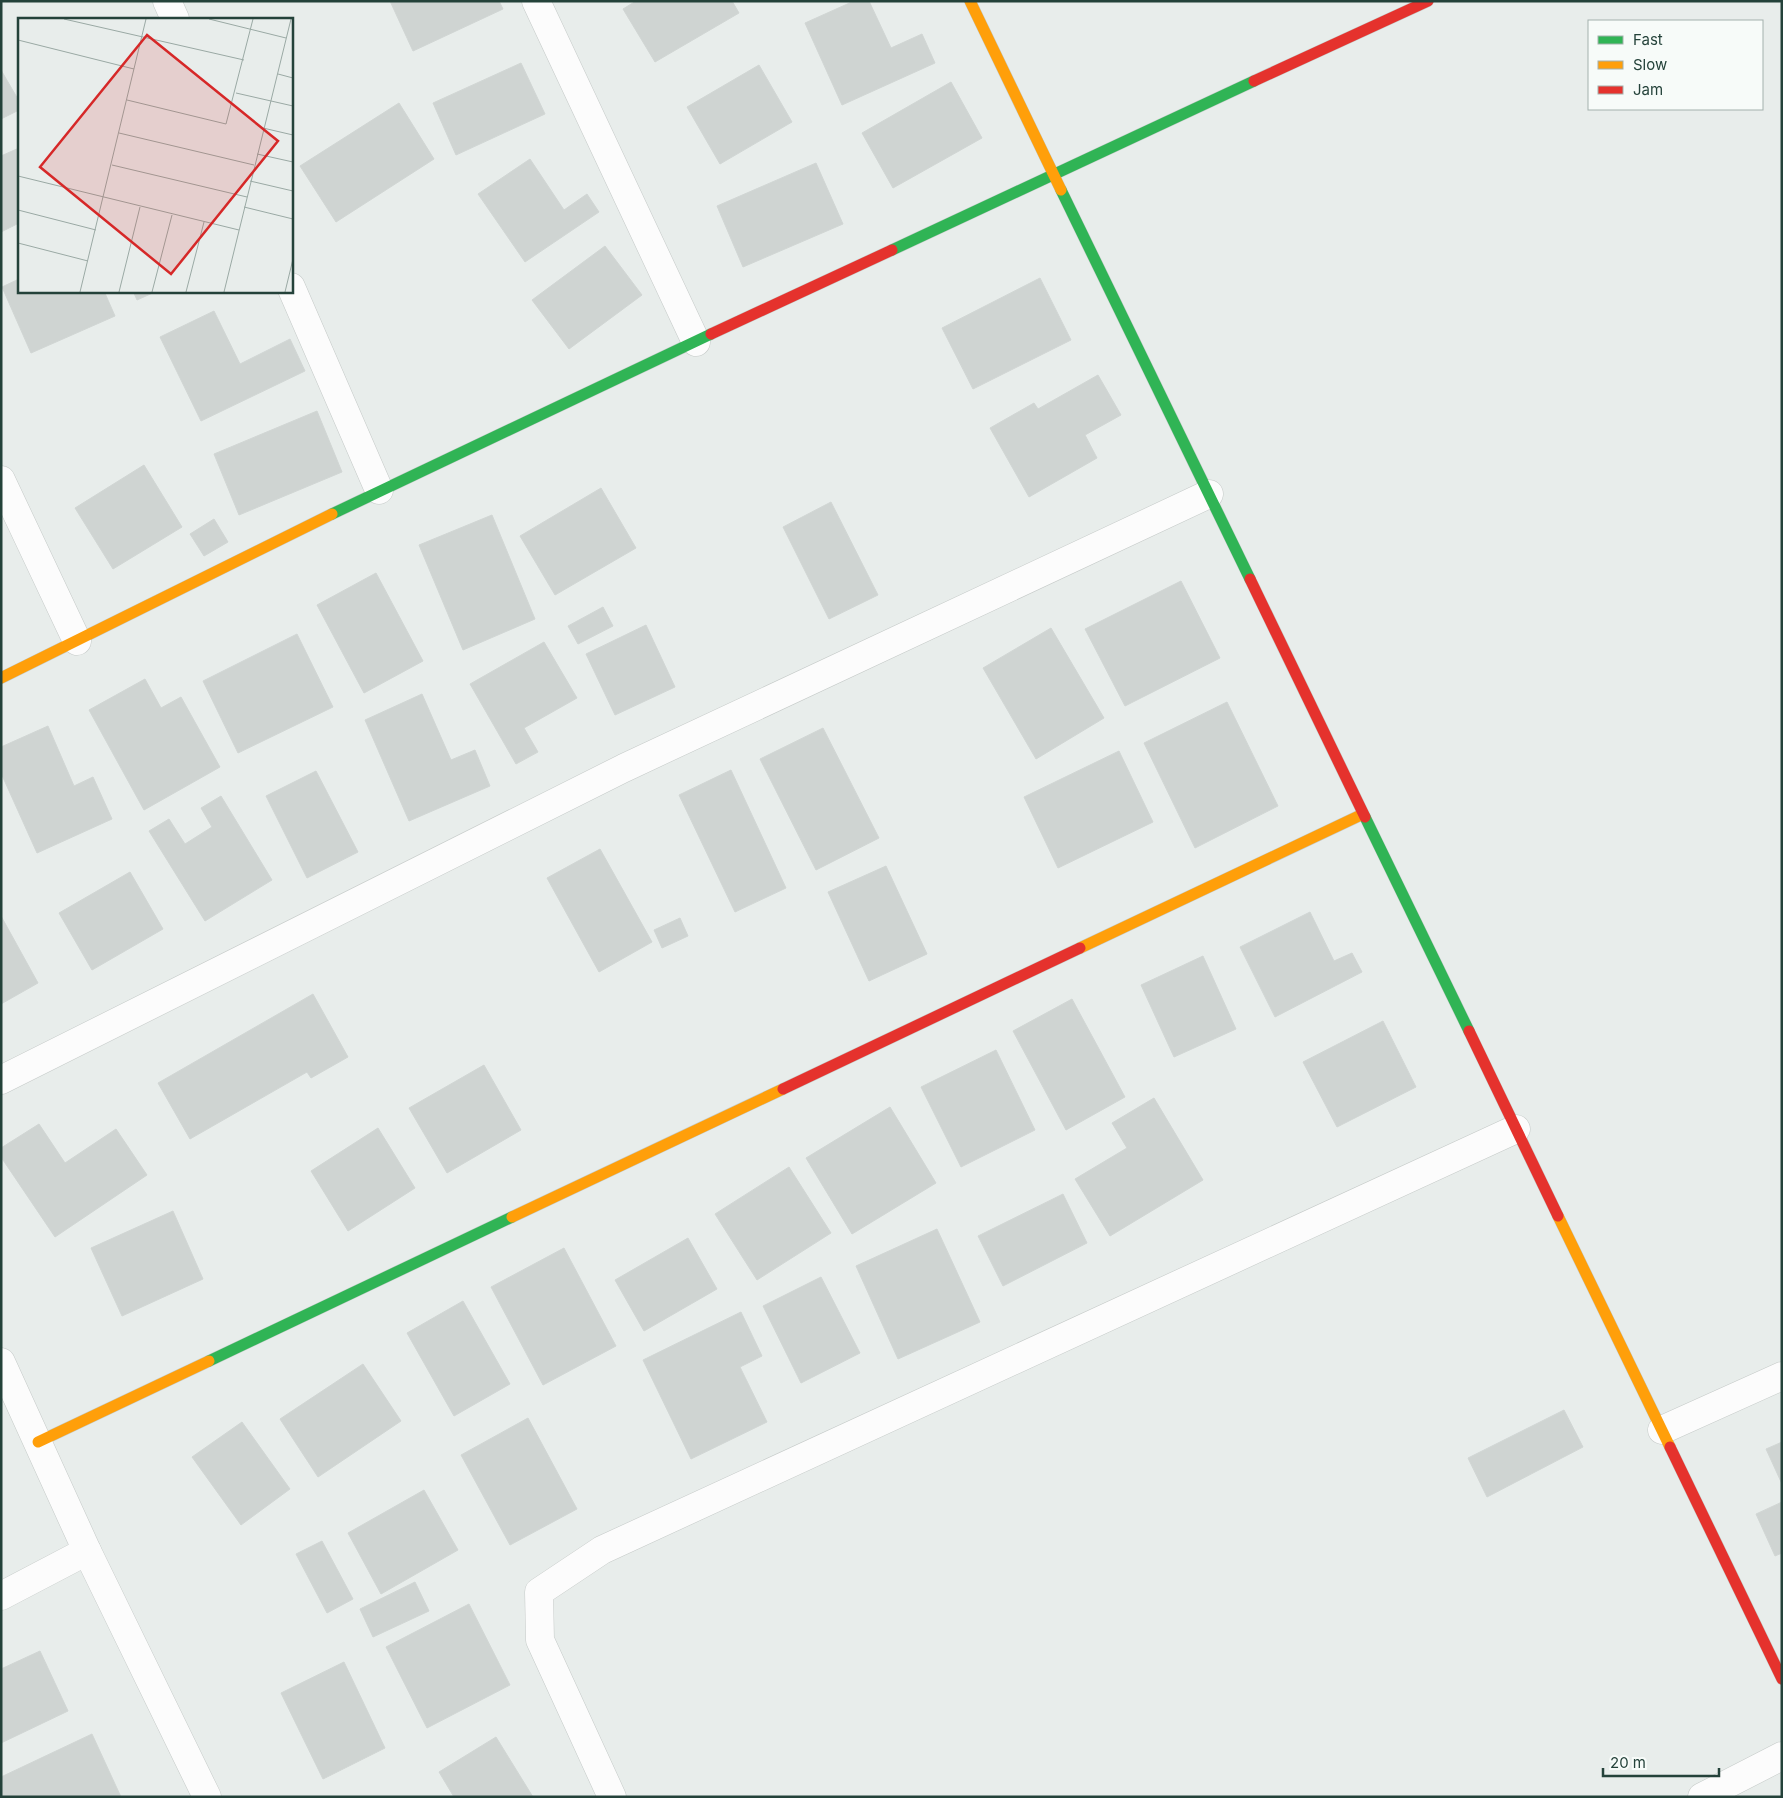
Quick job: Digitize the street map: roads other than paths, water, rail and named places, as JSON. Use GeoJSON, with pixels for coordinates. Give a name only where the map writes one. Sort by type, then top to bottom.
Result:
{"type":"FeatureCollection","features":[{"type":"Feature","properties":{"kind":"street"},"geometry":{"type":"LineString","coordinates":[[167,1],[175,18]]}},
{"type":"Feature","properties":{"kind":"street"},"geometry":{"type":"LineString","coordinates":[[536,1],[696,342]]}},
{"type":"Feature","properties":{"kind":"street"},"geometry":{"type":"LineString","coordinates":[[970,1],[1782,1679]]}},
{"type":"Feature","properties":{"kind":"street"},"geometry":{"type":"LineString","coordinates":[[1,678],[380,490],[1053,174],[1428,1]]}},
{"type":"Feature","properties":{"kind":"street"},"geometry":{"type":"LineString","coordinates":[[292,289],[380,490]]}},
{"type":"Feature","properties":{"kind":"street"},"geometry":{"type":"LineString","coordinates":[[1,480],[77,641]]}},
{"type":"Feature","properties":{"kind":"street"},"geometry":{"type":"LineString","coordinates":[[1,1080],[624,768],[1209,494]]}},
{"type":"Feature","properties":{"kind":"street"},"geometry":{"type":"LineString","coordinates":[[38,1442],[1363,814]]}},
{"type":"Feature","properties":{"kind":"street"},"geometry":{"type":"LineString","coordinates":[[612,1797],[540,1640],[539,1592],[602,1550],[1516,1129]]}},
{"type":"Feature","properties":{"kind":"street"},"geometry":{"type":"LineString","coordinates":[[1,1362],[87,1551],[207,1797]]}},
{"type":"Feature","properties":{"kind":"street"},"geometry":{"type":"LineString","coordinates":[[1662,1430],[1782,1376]]}},
{"type":"Feature","properties":{"kind":"street"},"geometry":{"type":"LineString","coordinates":[[1,1596],[87,1551]]}},
{"type":"Feature","properties":{"kind":"street"},"geometry":{"type":"LineString","coordinates":[[1702,1797],[1782,1756]]}}]}
